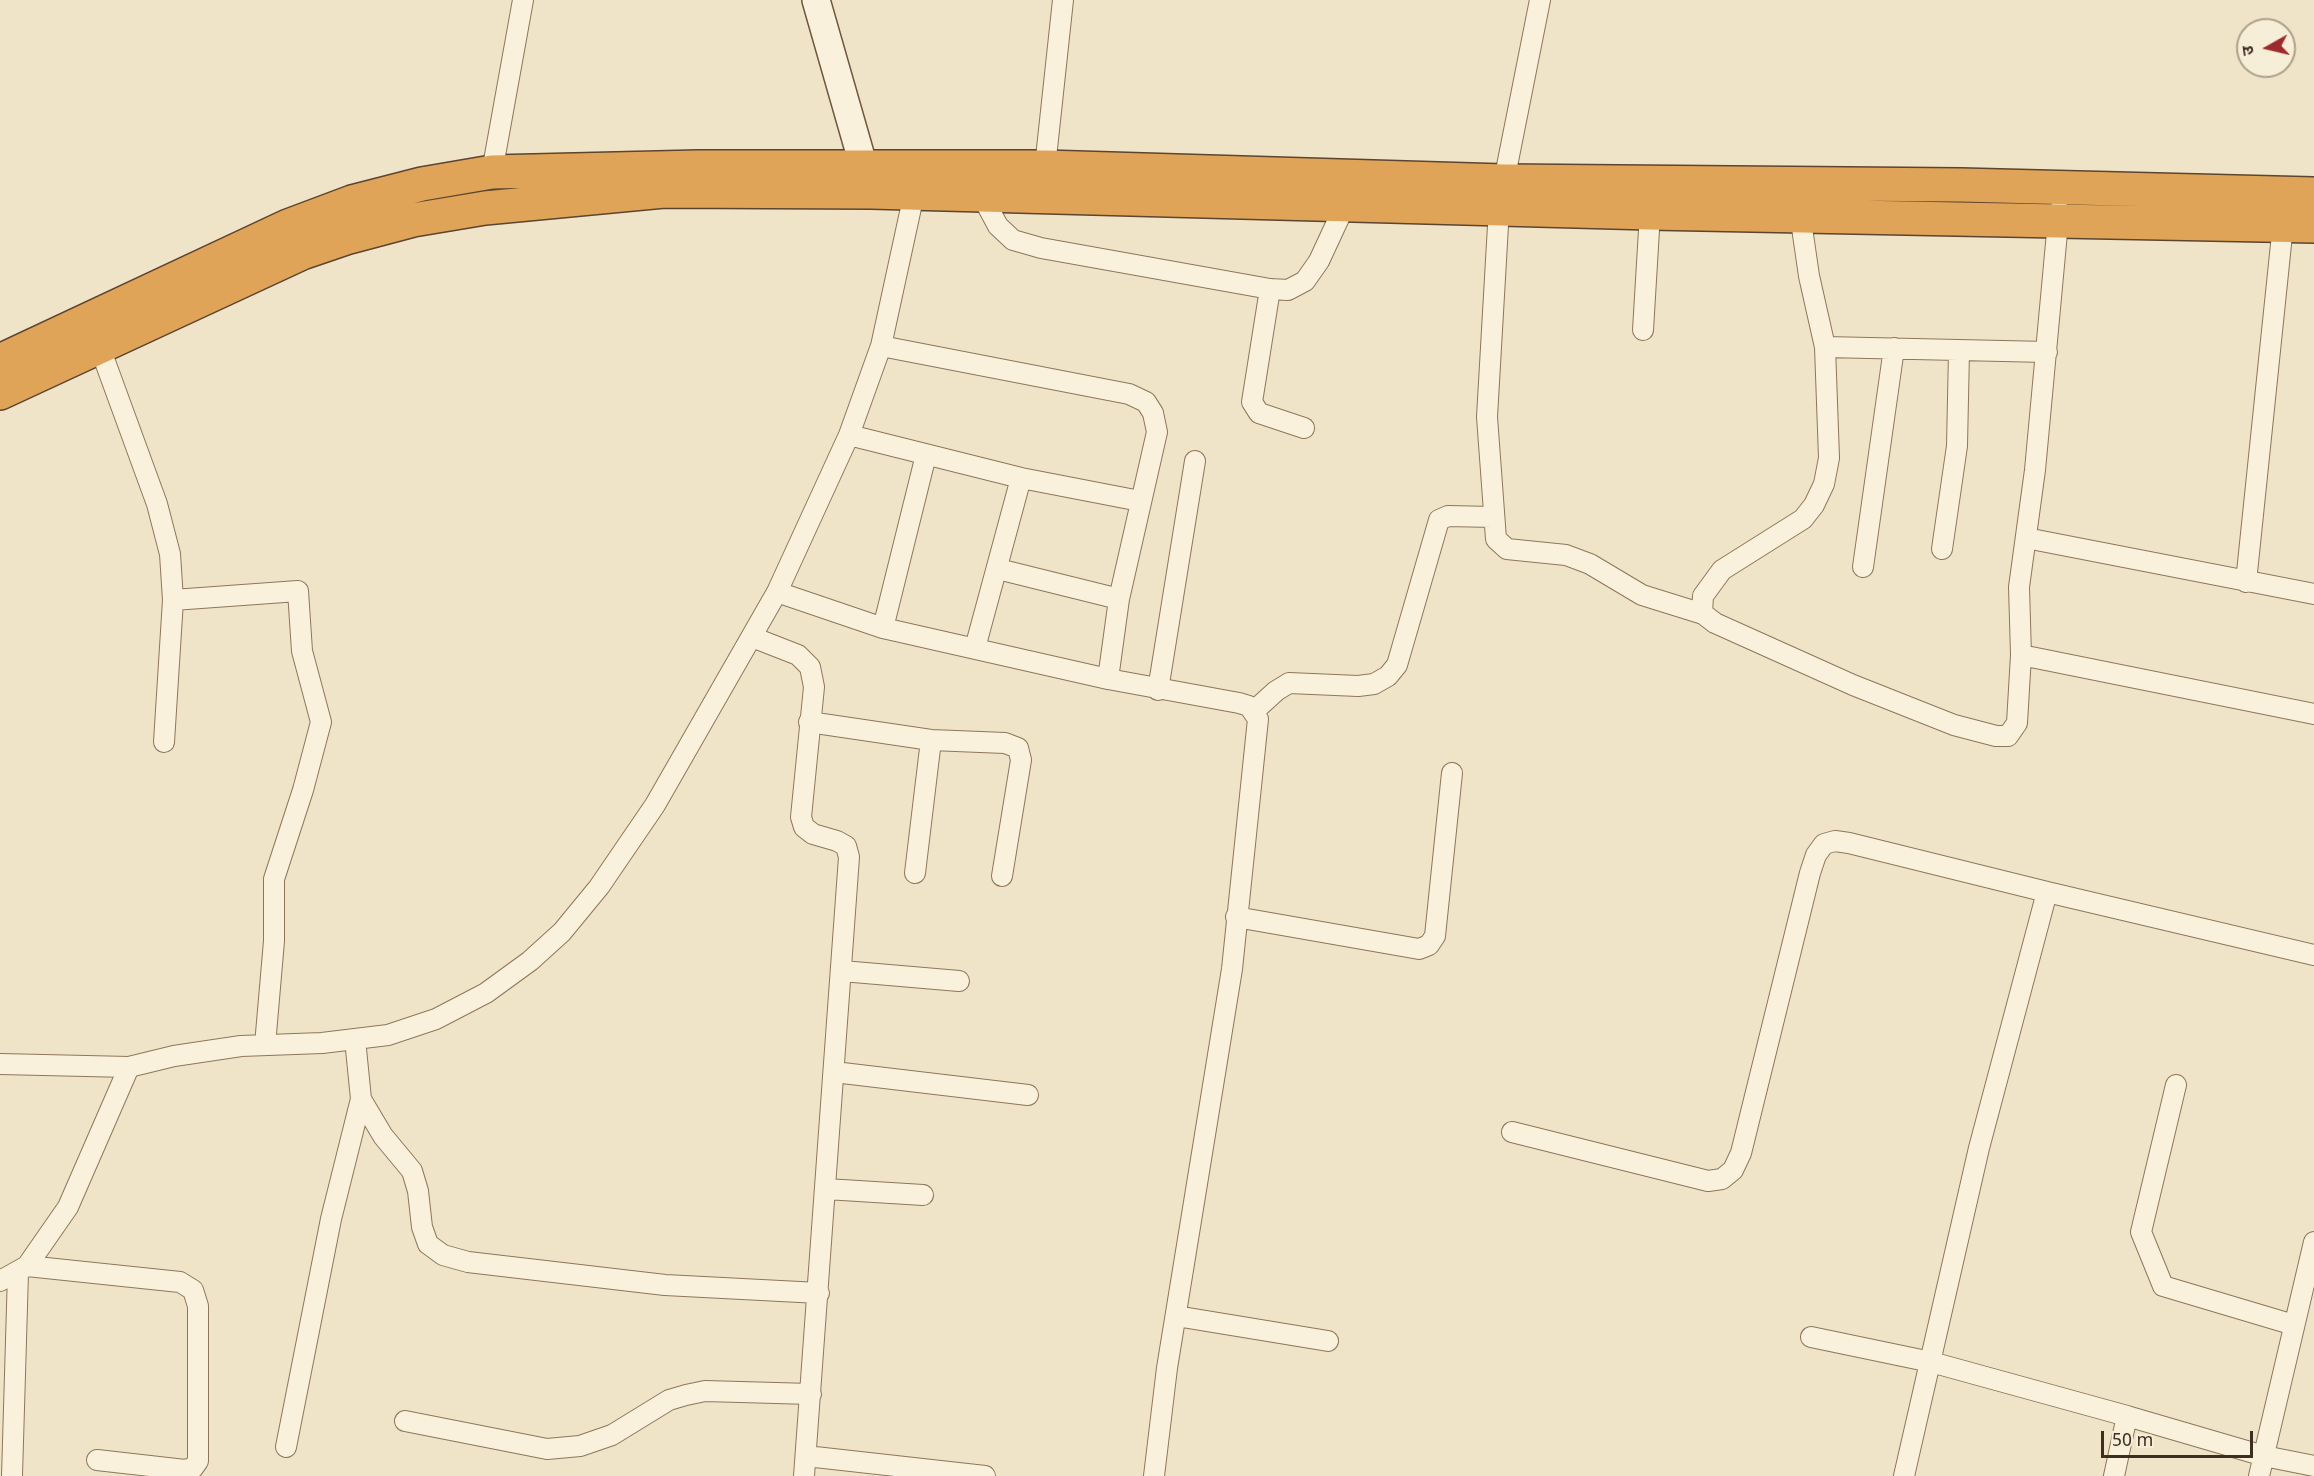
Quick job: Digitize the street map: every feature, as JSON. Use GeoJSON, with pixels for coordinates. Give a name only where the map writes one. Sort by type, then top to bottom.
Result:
{"type":"FeatureCollection","features":[{"type":"Feature","properties":{"kind":"highway"},"geometry":{"type":"LineString","coordinates":[[0,360],[288,226],[352,202],[422,184],[492,172],[698,167],[867,180],[914,194],[1345,205],[1501,195],[2061,188],[2314,194]]}},
{"type":"Feature","properties":{"kind":"highway"},"geometry":{"type":"LineString","coordinates":[[0,393],[302,253],[413,220],[564,199],[664,191],[1045,167],[1501,195],[1650,213],[2299,225]]}},
{"type":"Feature","properties":{"kind":"street"},"geometry":{"type":"LineString","coordinates":[[492,172],[523,0]]}},
{"type":"Feature","properties":{"kind":"street"},"geometry":{"type":"LineString","coordinates":[[816,0],[867,180]]}},
{"type":"Feature","properties":{"kind":"street"},"geometry":{"type":"LineString","coordinates":[[1045,167],[1063,0]]}},
{"type":"Feature","properties":{"kind":"street"},"geometry":{"type":"LineString","coordinates":[[1540,0],[1501,195],[1487,417],[1496,539],[1507,549],[1566,555],[1590,564],[1642,595],[1703,614],[1715,623],[1853,685],[1954,724],[1996,736],[2008,736],[2017,723],[2021,655],[2019,587],[2047,352],[2061,188]]}},
{"type":"Feature","properties":{"kind":"street"},"geometry":{"type":"LineString","coordinates":[[0,1064],[129,1067],[174,1056],[265,1045],[387,1035],[436,1019],[486,993],[530,961],[562,932],[599,887],[655,805],[777,592],[849,435],[881,346],[914,194]]}},
{"type":"Feature","properties":{"kind":"street"},"geometry":{"type":"LineString","coordinates":[[982,196],[998,226],[1013,240],[1041,248],[1270,290],[1288,290],[1305,281],[1319,261],[1345,205]]}},
{"type":"Feature","properties":{"kind":"street"},"geometry":{"type":"LineString","coordinates":[[1643,330],[1650,213]]}},
{"type":"Feature","properties":{"kind":"street"},"geometry":{"type":"LineString","coordinates":[[1703,614],[1703,596],[1722,570],[1803,519],[1814,505],[1824,484],[1829,458],[1825,347],[1809,276],[1800,214]]}},
{"type":"Feature","properties":{"kind":"street"},"geometry":{"type":"LineString","coordinates":[[2246,582],[2299,225]]}},
{"type":"Feature","properties":{"kind":"street"},"geometry":{"type":"LineString","coordinates":[[1270,290],[1252,402],[1259,413],[1304,428]]}},
{"type":"Feature","properties":{"kind":"street"},"geometry":{"type":"LineString","coordinates":[[881,346],[1129,394],[1146,402],[1153,413],[1157,432],[1119,599],[1108,679]]}},
{"type":"Feature","properties":{"kind":"street"},"geometry":{"type":"LineString","coordinates":[[1825,347],[2047,352]]}},
{"type":"Feature","properties":{"kind":"street"},"geometry":{"type":"LineString","coordinates":[[100,348],[157,504],[170,554],[173,600],[164,742]]}},
{"type":"Feature","properties":{"kind":"street"},"geometry":{"type":"LineString","coordinates":[[1863,567],[1894,348]]}},
{"type":"Feature","properties":{"kind":"street"},"geometry":{"type":"LineString","coordinates":[[1942,549],[1958,446],[1959,351]]}},
{"type":"Feature","properties":{"kind":"street"},"geometry":{"type":"LineString","coordinates":[[849,435],[1021,478],[1140,501]]}},
{"type":"Feature","properties":{"kind":"street"},"geometry":{"type":"LineString","coordinates":[[883,628],[926,455]]}},
{"type":"Feature","properties":{"kind":"street"},"geometry":{"type":"LineString","coordinates":[[1158,690],[1195,461]]}},
{"type":"Feature","properties":{"kind":"street"},"geometry":{"type":"LineString","coordinates":[[975,648],[1021,478]]}},
{"type":"Feature","properties":{"kind":"street"},"geometry":{"type":"LineString","coordinates":[[1254,711],[1276,691],[1289,683],[1358,686],[1374,684],[1388,676],[1397,665],[1439,520],[1448,516],[1493,517]]}},
{"type":"Feature","properties":{"kind":"street"},"geometry":{"type":"LineString","coordinates":[[2026,538],[2314,594]]}},
{"type":"Feature","properties":{"kind":"street"},"geometry":{"type":"LineString","coordinates":[[998,569],[1119,599]]}},
{"type":"Feature","properties":{"kind":"street"},"geometry":{"type":"LineString","coordinates":[[173,600],[298,591],[302,651],[321,722],[303,790],[274,879],[274,941],[265,1045]]}},
{"type":"Feature","properties":{"kind":"street"},"geometry":{"type":"LineString","coordinates":[[777,592],[883,628],[1158,690],[1239,703],[1254,711],[1258,727],[1232,969],[1176,1316],[1154,1476]]}},
{"type":"Feature","properties":{"kind":"street"},"geometry":{"type":"LineString","coordinates":[[752,637],[804,659],[810,667],[814,687],[801,817],[804,827],[813,834],[846,846],[849,857],[843,971],[804,1476]]}},
{"type":"Feature","properties":{"kind":"street"},"geometry":{"type":"LineString","coordinates":[[2021,655],[2314,714]]}},
{"type":"Feature","properties":{"kind":"street"},"geometry":{"type":"LineString","coordinates":[[809,722],[930,740],[1005,743],[1018,748],[1021,760],[1002,876]]}},
{"type":"Feature","properties":{"kind":"street"},"geometry":{"type":"LineString","coordinates":[[915,873],[930,740]]}},
{"type":"Feature","properties":{"kind":"street"},"geometry":{"type":"LineString","coordinates":[[1236,917],[1419,949],[1429,945],[1435,936],[1452,773]]}},
{"type":"Feature","properties":{"kind":"street"},"geometry":{"type":"LineString","coordinates":[[1512,1132],[1708,1181],[1722,1179],[1733,1170],[1741,1153],[1810,873],[1816,855],[1824,844],[1835,841],[2314,954]]}},
{"type":"Feature","properties":{"kind":"street"},"geometry":{"type":"LineString","coordinates":[[1904,1476],[1980,1148],[2047,892]]}},
{"type":"Feature","properties":{"kind":"street"},"geometry":{"type":"LineString","coordinates":[[843,971],[959,981]]}},
{"type":"Feature","properties":{"kind":"street"},"geometry":{"type":"LineString","coordinates":[[286,1447],[331,1219],[362,1099],[355,1039]]}},
{"type":"Feature","properties":{"kind":"street"},"geometry":{"type":"LineString","coordinates":[[12,1476],[15,1274],[68,1207],[129,1067]]}},
{"type":"Feature","properties":{"kind":"street"},"geometry":{"type":"LineString","coordinates":[[834,1072],[1028,1095]]}},
{"type":"Feature","properties":{"kind":"street"},"geometry":{"type":"LineString","coordinates":[[2176,1085],[2141,1232],[2163,1286],[2294,1325]]}},
{"type":"Feature","properties":{"kind":"street"},"geometry":{"type":"LineString","coordinates":[[362,1099],[382,1136],[412,1171],[418,1191],[422,1227],[428,1244],[443,1255],[468,1262],[665,1285],[819,1293]]}},
{"type":"Feature","properties":{"kind":"street"},"geometry":{"type":"LineString","coordinates":[[826,1189],[923,1196]]}},
{"type":"Feature","properties":{"kind":"street"},"geometry":{"type":"LineString","coordinates":[[2259,1476],[2314,1242]]}},
{"type":"Feature","properties":{"kind":"street"},"geometry":{"type":"LineString","coordinates":[[15,1274],[180,1282],[194,1290],[198,1306],[198,1461],[192,1468],[185,1470],[97,1460]]}},
{"type":"Feature","properties":{"kind":"street"},"geometry":{"type":"LineString","coordinates":[[1176,1316],[1328,1341]]}},
{"type":"Feature","properties":{"kind":"street"},"geometry":{"type":"LineString","coordinates":[[1810,1337],[1931,1362],[2264,1456],[2314,1466]]}},
{"type":"Feature","properties":{"kind":"street"},"geometry":{"type":"LineString","coordinates":[[405,1420],[547,1449],[580,1446],[612,1435],[669,1401],[705,1391],[811,1394]]}},
{"type":"Feature","properties":{"kind":"street"},"geometry":{"type":"LineString","coordinates":[[2115,1476],[2127,1416]]}},
{"type":"Feature","properties":{"kind":"street"},"geometry":{"type":"LineString","coordinates":[[806,1456],[875,1470],[985,1476]]}}]}
